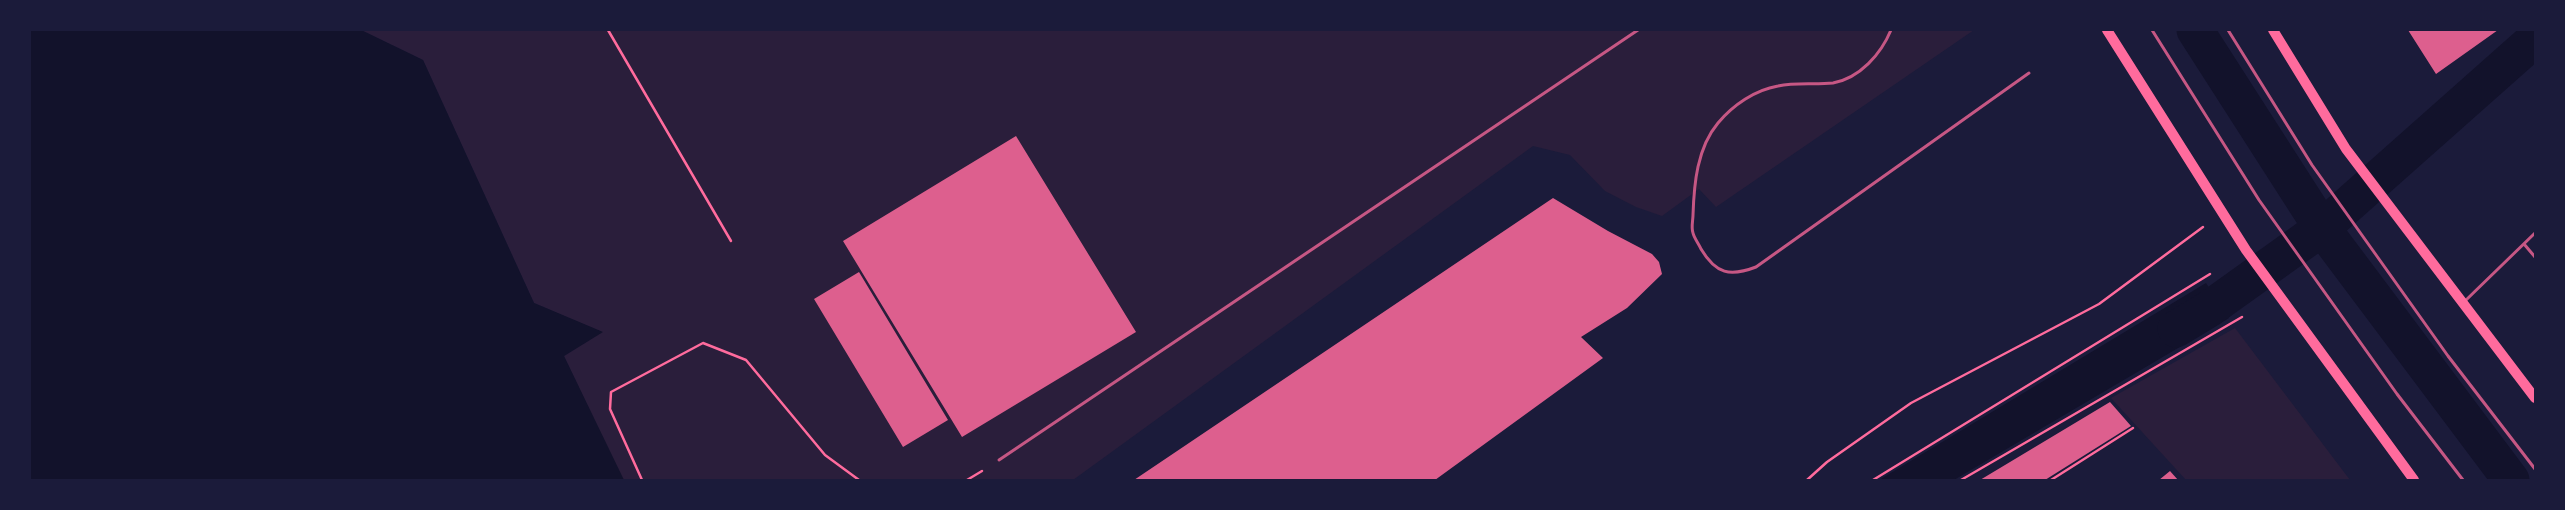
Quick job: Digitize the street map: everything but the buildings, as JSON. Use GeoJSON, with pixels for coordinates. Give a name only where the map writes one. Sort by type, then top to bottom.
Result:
{"type":"FeatureCollection","features":[{"type":"Feature","properties":{"kind":"main road"},"geometry":{"type":"LineString","coordinates":[[2107,30],[2221,214],[2275,292],[2414,480]]}},
{"type":"Feature","properties":{"kind":"main road"},"geometry":{"type":"LineString","coordinates":[[2273,30],[2346,149],[2462,304],[2535,398]]}},
{"type":"Feature","properties":{"kind":"lane"},"geometry":{"type":"LineString","coordinates":[[999,460],[1638,30]]}},
{"type":"Feature","properties":{"kind":"lane"},"geometry":{"type":"LineString","coordinates":[[1891,30],[1879,50],[1856,74],[1833,83],[1789,84],[1766,88],[1730,110],[1717,124],[1703,150],[1696,175],[1692,233],[1708,260],[1715,267],[1732,273],[1741,273],[1756,267],[2029,73]]}},
{"type":"Feature","properties":{"kind":"lane"},"geometry":{"type":"LineString","coordinates":[[2152,30],[2280,230],[2396,394],[2463,480]]}},
{"type":"Feature","properties":{"kind":"lane"},"geometry":{"type":"LineString","coordinates":[[2228,30],[2312,165],[2448,356],[2535,469]]}},
{"type":"Feature","properties":{"kind":"lane"},"geometry":{"type":"LineString","coordinates":[[2462,304],[2535,233]]}},
{"type":"Feature","properties":{"kind":"lane"},"geometry":{"type":"LineString","coordinates":[[2524,244],[2535,257]]}},
{"type":"Feature","properties":{"kind":"path"},"geometry":{"type":"LineString","coordinates":[[608,30],[731,241]]}},
{"type":"Feature","properties":{"kind":"path"},"geometry":{"type":"LineString","coordinates":[[1807,480],[1827,462],[1911,403],[2099,304],[2221,214]]}},
{"type":"Feature","properties":{"kind":"path"},"geometry":{"type":"LineString","coordinates":[[1873,480],[2210,274]]}},
{"type":"Feature","properties":{"kind":"path"},"geometry":{"type":"LineString","coordinates":[[1961,480],[2242,317]]}},
{"type":"Feature","properties":{"kind":"path"},"geometry":{"type":"LineString","coordinates":[[642,480],[610,409],[610,392],[703,343],[746,360],[825,455],[859,480]]}},
{"type":"Feature","properties":{"kind":"path"},"geometry":{"type":"LineString","coordinates":[[2051,480],[2133,428]]}},
{"type":"Feature","properties":{"kind":"shaded area"},"geometry":{"type":"Polygon","coordinates":[[[30,30],[361,30],[423,60],[534,303],[603,332],[564,356],[624,480],[30,480],[30,30]]]}},
{"type":"Feature","properties":{"kind":"shaded area"},"geometry":{"type":"Polygon","coordinates":[[[361,30],[1974,30],[1716,207],[1699,189],[1662,216],[1636,207],[1605,191],[1570,155],[1533,146],[1073,480],[622,480],[564,356],[602,332],[534,303],[423,60],[361,30]]]}},
{"type":"Feature","properties":{"kind":"shaded area"},"geometry":{"type":"Polygon","coordinates":[[[2206,283],[2229,318],[1954,480],[1879,480],[2206,283]]]}},
{"type":"Feature","properties":{"kind":"shaded area"},"geometry":{"type":"Polygon","coordinates":[[[2235,328],[2350,480],[2186,480],[2111,398],[2235,328]]]}},
{"type":"Feature","properties":{"kind":"waterway"},"geometry":{"type":"LineString","coordinates":[[2195,30],[2322,228],[2511,480]]}},
{"type":"Feature","properties":{"kind":"waterway"},"geometry":{"type":"LineString","coordinates":[[2176,329],[2209,309],[2322,228],[2535,39]]}}]}
